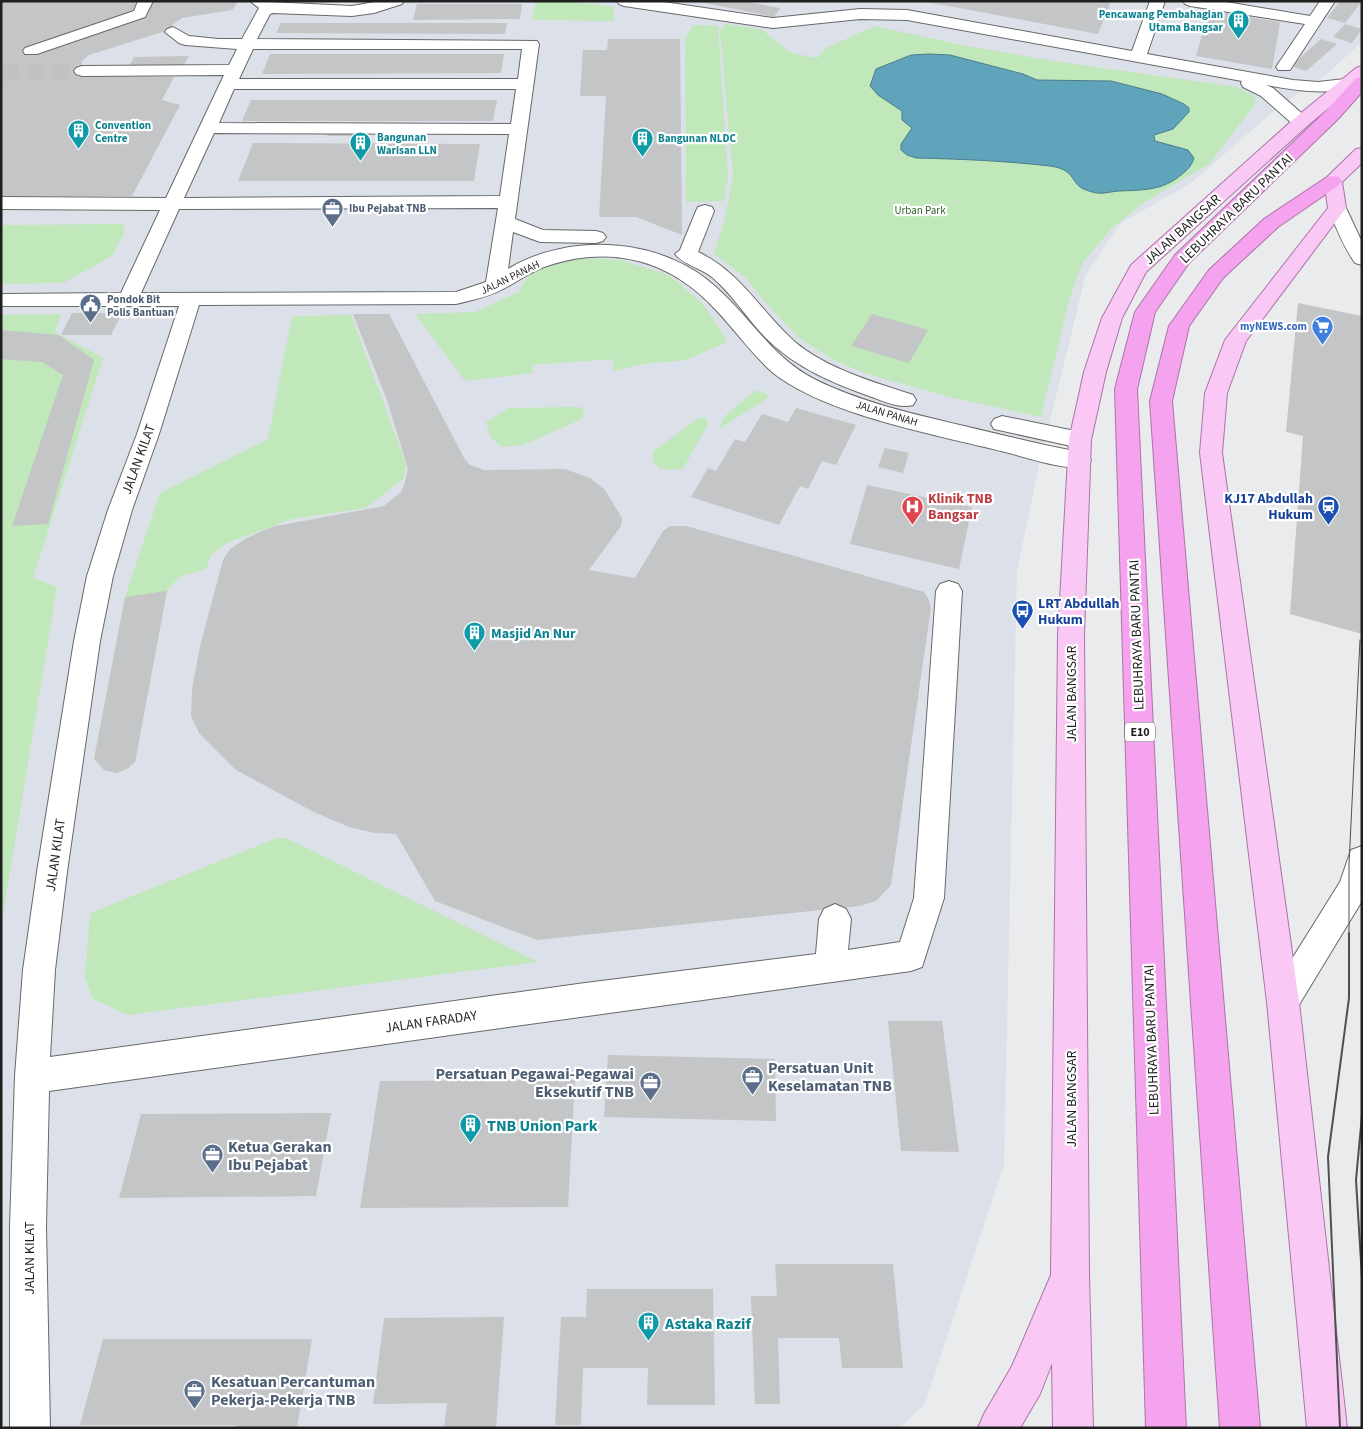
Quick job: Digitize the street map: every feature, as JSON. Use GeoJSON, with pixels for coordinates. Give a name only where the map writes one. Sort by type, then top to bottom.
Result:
{"type":"FeatureCollection","features":[{"type":"Feature","properties":{"kind":"highway","name":"LEBUHRAYA BARU PANTAI"},"geometry":{"type":"LineString","coordinates":[[1166,1428],[1126,389],[1145,312],[1182,259],[1332,115],[1353,83]]}},
{"type":"Feature","properties":{"kind":"highway"},"geometry":{"type":"LineString","coordinates":[[1240,1428],[1161,401],[1179,326],[1216,274],[1271,223],[1297,207],[1333,180]]}},
{"type":"Feature","properties":{"kind":"main road","name":"JALAN BANGSAR"},"geometry":{"type":"LineString","coordinates":[[1073,1426],[1070,1276],[1071,635],[1080,450],[1095,372],[1112,318],[1138,270],[1301,122],[1353,83],[1362,71]]}},
{"type":"Feature","properties":{"kind":"main road"},"geometry":{"type":"LineString","coordinates":[[1327,1428],[1284,1002],[1210,452],[1216,393],[1236,340],[1337,208],[1333,180],[1362,153]]}},
{"type":"Feature","properties":{"kind":"main road"},"geometry":{"type":"LineString","coordinates":[[998,1428],[1026,1380],[1070,1276]]}},
{"type":"Feature","properties":{"kind":"street"},"geometry":{"type":"LineString","coordinates":[[31,50],[140,14],[146,1]]}},
{"type":"Feature","properties":{"kind":"street"},"geometry":{"type":"LineString","coordinates":[[128,299],[264,11],[264,5],[364,10],[397,1]]}},
{"type":"Feature","properties":{"kind":"street"},"geometry":{"type":"LineString","coordinates":[[624,1],[773,23],[860,14],[885,7],[1304,86],[1326,87],[1353,83]]}},
{"type":"Feature","properties":{"kind":"street"},"geometry":{"type":"LineString","coordinates":[[846,1],[860,14]]}},
{"type":"Feature","properties":{"kind":"street"},"geometry":{"type":"LineString","coordinates":[[1138,56],[1157,4],[1179,1]]}},
{"type":"Feature","properties":{"kind":"street"},"geometry":{"type":"LineString","coordinates":[[1190,1],[1282,8],[1314,21]]}},
{"type":"Feature","properties":{"kind":"street"},"geometry":{"type":"LineString","coordinates":[[1284,66],[1328,1]]}},
{"type":"Feature","properties":{"kind":"street"},"geometry":{"type":"LineString","coordinates":[[786,8],[814,19]]}},
{"type":"Feature","properties":{"kind":"street"},"geometry":{"type":"LineString","coordinates":[[173,32],[185,40],[203,43],[531,44],[496,285]]}},
{"type":"Feature","properties":{"kind":"street"},"geometry":{"type":"LineString","coordinates":[[1214,70],[1246,81],[1267,92],[1301,122]]}},
{"type":"Feature","properties":{"kind":"street"},"geometry":{"type":"LineString","coordinates":[[82,71],[232,77],[525,84]]}},
{"type":"Feature","properties":{"kind":"street"},"geometry":{"type":"LineString","coordinates":[[209,128],[518,129]]}},
{"type":"Feature","properties":{"kind":"street"},"geometry":{"type":"LineString","coordinates":[[1,203],[508,202]]}},
{"type":"Feature","properties":{"kind":"street"},"geometry":{"type":"LineString","coordinates":[[1337,208],[1350,239],[1362,259]]}},
{"type":"Feature","properties":{"kind":"street"},"geometry":{"type":"LineString","coordinates":[[687,255],[705,211]]}},
{"type":"Feature","properties":{"kind":"street","name":"JALAN PANAH"},"geometry":{"type":"LineString","coordinates":[[505,222],[540,236],[619,239],[687,255],[710,266],[736,288],[758,316],[790,348],[844,378],[882,393],[1080,450]]}},
{"type":"Feature","properties":{"kind":"street","name":"JALAN PANAH"},"geometry":{"type":"LineString","coordinates":[[1,300],[456,298],[496,285],[512,274],[552,258],[598,252],[620,252],[643,256],[682,270],[698,280],[716,296],[764,352],[788,374],[819,390],[909,421],[1080,450]]}},
{"type":"Feature","properties":{"kind":"street"},"geometry":{"type":"LineString","coordinates":[[716,296],[736,288]]}},
{"type":"Feature","properties":{"kind":"street","name":"JALAN KILAT"},"geometry":{"type":"LineString","coordinates":[[30,1428],[28,1226],[32,1076],[38,970],[86,650],[100,576],[120,510],[151,425],[191,299]]}},
{"type":"Feature","properties":{"kind":"street","name":"JALAN FARADAY"},"geometry":{"type":"LineString","coordinates":[[32,1076],[910,956],[929,898],[949,591]]}},
{"type":"Feature","properties":{"kind":"street"},"geometry":{"type":"LineString","coordinates":[[1284,1002],[1353,888],[1362,860]]}},
{"type":"Feature","properties":{"kind":"street"},"geometry":{"type":"LineString","coordinates":[[831,968],[835,919]]}},
{"type":"Feature","properties":{"kind":"shaded area"},"geometry":{"type":"Polygon","coordinates":[[[1,1],[296,1],[349,5],[355,1],[1362,1],[1362,42],[1329,72],[1275,110],[1191,183],[1121,223],[1086,274],[1040,461],[1017,571],[1004,1164],[925,1404],[899,1428],[1,1428],[1,1]]]}},
{"type":"Feature","properties":{"kind":"green space"},"geometry":{"type":"Polygon","coordinates":[[[536,1],[568,1],[614,7],[614,21],[532,20],[536,1]]]}},
{"type":"Feature","properties":{"kind":"green space","name":"Urban Park"},"geometry":{"type":"Polygon","coordinates":[[[726,24],[761,29],[791,53],[817,58],[826,48],[875,26],[966,46],[1060,62],[1237,87],[1254,96],[1256,103],[1210,163],[1143,203],[1111,229],[1083,262],[1070,297],[1041,417],[949,397],[864,373],[834,360],[799,338],[764,301],[746,278],[714,254],[726,214],[733,176],[720,31],[726,24]]]}},
{"type":"Feature","properties":{"kind":"green space"},"geometry":{"type":"Polygon","coordinates":[[[693,25],[718,26],[728,177],[724,201],[686,202],[685,40],[693,25]]]}},
{"type":"Feature","properties":{"kind":"green space"},"geometry":{"type":"Polygon","coordinates":[[[123,224],[125,232],[112,256],[63,283],[1,284],[1,225],[123,224]]]}},
{"type":"Feature","properties":{"kind":"green space"},"geometry":{"type":"Polygon","coordinates":[[[584,258],[620,260],[669,275],[703,304],[728,342],[685,360],[644,364],[614,371],[613,359],[532,365],[533,373],[465,381],[415,314],[475,312],[519,292],[528,275],[559,262],[584,258]]]}},
{"type":"Feature","properties":{"kind":"green space"},"geometry":{"type":"Polygon","coordinates":[[[61,314],[55,332],[103,358],[33,578],[57,587],[1,926],[1,315],[61,314]]]}},
{"type":"Feature","properties":{"kind":"green space"},"geometry":{"type":"Polygon","coordinates":[[[351,315],[406,464],[404,478],[366,508],[292,519],[227,543],[211,555],[206,569],[179,577],[167,591],[135,762],[123,771],[109,771],[94,759],[125,597],[160,493],[268,439],[292,316],[351,315]]]}},
{"type":"Feature","properties":{"kind":"green space"},"geometry":{"type":"Polygon","coordinates":[[[756,390],[767,394],[768,398],[719,429],[725,416],[756,390]]]}},
{"type":"Feature","properties":{"kind":"green space"},"geometry":{"type":"Polygon","coordinates":[[[581,407],[584,412],[582,419],[523,445],[501,447],[490,436],[486,422],[509,408],[581,407]]]}},
{"type":"Feature","properties":{"kind":"green space"},"geometry":{"type":"Polygon","coordinates":[[[699,418],[706,418],[708,424],[683,469],[660,469],[653,461],[653,451],[699,418]]]}},
{"type":"Feature","properties":{"kind":"green space"},"geometry":{"type":"Polygon","coordinates":[[[277,838],[286,838],[538,962],[128,1015],[93,999],[85,977],[90,913],[277,838]]]}},
{"type":"Feature","properties":{"kind":"water"},"geometry":{"type":"Polygon","coordinates":[[[911,55],[950,55],[1023,74],[1037,80],[1111,81],[1162,94],[1184,104],[1189,108],[1189,112],[1173,129],[1154,135],[1155,141],[1188,150],[1194,158],[1193,161],[1189,168],[1181,175],[1159,187],[1100,193],[1091,192],[1081,187],[1065,171],[1050,166],[983,160],[916,158],[907,155],[901,150],[901,144],[912,128],[902,120],[902,111],[878,95],[870,86],[876,69],[911,55]]]}},
{"type":"Feature","properties":{"kind":"building"},"geometry":{"type":"Polygon","coordinates":[[[1,1],[238,2],[232,10],[182,18],[172,25],[169,30],[89,55],[78,65],[79,68],[92,76],[174,77],[162,100],[180,105],[132,196],[1,196],[1,1]]]}},
{"type":"Feature","properties":{"kind":"building"},"geometry":{"type":"Polygon","coordinates":[[[696,1],[742,1],[780,8],[774,17],[696,1]]]}},
{"type":"Feature","properties":{"kind":"building"},"geometry":{"type":"Polygon","coordinates":[[[922,1],[1111,1],[1098,34],[922,1]]]}},
{"type":"Feature","properties":{"kind":"building"},"geometry":{"type":"Polygon","coordinates":[[[1340,1],[1362,1],[1362,5],[1360,4],[1345,23],[1327,18],[1340,1]]]}},
{"type":"Feature","properties":{"kind":"building"},"geometry":{"type":"Polygon","coordinates":[[[417,4],[522,4],[520,19],[413,20],[417,4]]]}},
{"type":"Feature","properties":{"kind":"building","name":"Pencawang Pembahagian Utama Bangsar"},"geometry":{"type":"Polygon","coordinates":[[[1209,10],[1280,22],[1272,69],[1196,56],[1209,10]]]}},
{"type":"Feature","properties":{"kind":"building"},"geometry":{"type":"Polygon","coordinates":[[[281,23],[507,23],[505,34],[276,33],[281,23]]]}},
{"type":"Feature","properties":{"kind":"building"},"geometry":{"type":"Polygon","coordinates":[[[1345,24],[1362,29],[1352,43],[1333,37],[1345,24]]]}},
{"type":"Feature","properties":{"kind":"building","name":"Bangunan NLDC"},"geometry":{"type":"Polygon","coordinates":[[[608,39],[680,39],[682,235],[636,217],[599,217],[606,96],[580,96],[583,50],[607,50],[608,39]]]}},
{"type":"Feature","properties":{"kind":"building"},"geometry":{"type":"Polygon","coordinates":[[[1321,39],[1337,44],[1306,71],[1291,66],[1321,39]]]}},
{"type":"Feature","properties":{"kind":"building"},"geometry":{"type":"Polygon","coordinates":[[[270,54],[504,54],[501,73],[262,74],[270,54]]]}},
{"type":"Feature","properties":{"kind":"building"},"geometry":{"type":"Polygon","coordinates":[[[189,56],[183,67],[128,68],[134,57],[189,56]]]}},
{"type":"Feature","properties":{"kind":"building"},"geometry":{"type":"Polygon","coordinates":[[[251,100],[497,100],[493,121],[242,121],[251,100]]]}},
{"type":"Feature","properties":{"kind":"building"},"geometry":{"type":"Polygon","coordinates":[[[329,130],[360,130],[358,136],[327,136],[329,130]]]}},
{"type":"Feature","properties":{"kind":"building"},"geometry":{"type":"Polygon","coordinates":[[[377,130],[407,130],[405,136],[375,136],[377,130]]]}},
{"type":"Feature","properties":{"kind":"building","name":"Bangunan Warisan LLN"},"geometry":{"type":"Polygon","coordinates":[[[253,143],[480,144],[474,181],[238,181],[253,143]]]}},
{"type":"Feature","properties":{"kind":"building","name":"KJ17 Abdullah Hukum"},"geometry":{"type":"Polygon","coordinates":[[[1298,303],[1362,316],[1362,634],[1290,614],[1303,436],[1286,432],[1298,303]]]}},
{"type":"Feature","properties":{"kind":"building","name":"Pondok Bit Polis Bantuan"},"geometry":{"type":"Polygon","coordinates":[[[72,313],[122,313],[111,335],[61,335],[72,313]]]}},
{"type":"Feature","properties":{"kind":"building"},"geometry":{"type":"Polygon","coordinates":[[[353,314],[389,314],[464,458],[470,465],[484,470],[565,469],[590,478],[605,490],[622,518],[621,526],[589,570],[635,578],[663,531],[670,526],[686,526],[924,592],[931,607],[891,885],[876,901],[859,906],[537,940],[435,901],[396,834],[375,833],[349,827],[314,812],[236,770],[199,733],[191,716],[192,689],[200,646],[223,560],[230,549],[245,539],[271,527],[384,506],[401,492],[404,485],[408,469],[387,400],[353,314]]]}},
{"type":"Feature","properties":{"kind":"building"},"geometry":{"type":"Polygon","coordinates":[[[872,314],[928,330],[909,363],[851,346],[872,314]]]}},
{"type":"Feature","properties":{"kind":"building"},"geometry":{"type":"Polygon","coordinates":[[[1,330],[59,335],[94,360],[48,524],[12,526],[63,375],[42,362],[1,359],[1,330]]]}},
{"type":"Feature","properties":{"kind":"building"},"geometry":{"type":"Polygon","coordinates":[[[796,408],[856,425],[836,465],[822,461],[808,489],[800,486],[779,525],[691,497],[708,468],[716,471],[735,439],[745,442],[762,414],[788,422],[796,408]]]}},
{"type":"Feature","properties":{"kind":"building"},"geometry":{"type":"Polygon","coordinates":[[[885,448],[909,453],[903,473],[878,467],[885,448]]]}},
{"type":"Feature","properties":{"kind":"building","name":"Klinik TNB Bangsar"},"geometry":{"type":"Polygon","coordinates":[[[867,485],[972,507],[959,569],[850,544],[867,485]]]}},
{"type":"Feature","properties":{"kind":"building"},"geometry":{"type":"Polygon","coordinates":[[[167,591],[135,762],[127,769],[116,773],[104,770],[94,759],[125,597],[167,591]]]}},
{"type":"Feature","properties":{"kind":"building"},"geometry":{"type":"Polygon","coordinates":[[[888,1021],[942,1021],[959,1152],[901,1151],[888,1021]]]}},
{"type":"Feature","properties":{"kind":"building"},"geometry":{"type":"Polygon","coordinates":[[[608,1055],[775,1059],[776,1121],[604,1117],[608,1055]]]}},
{"type":"Feature","properties":{"kind":"building","name":"TNB Union Park"},"geometry":{"type":"Polygon","coordinates":[[[575,1080],[568,1207],[360,1208],[380,1081],[575,1080]]]}},
{"type":"Feature","properties":{"kind":"building"},"geometry":{"type":"Polygon","coordinates":[[[331,1113],[316,1196],[119,1198],[141,1114],[331,1113]]]}},
{"type":"Feature","properties":{"kind":"building"},"geometry":{"type":"Polygon","coordinates":[[[775,1264],[893,1264],[903,1368],[842,1368],[839,1338],[778,1338],[780,1404],[755,1404],[751,1296],[777,1296],[775,1264]]]}},
{"type":"Feature","properties":{"kind":"building","name":"Astaka Razif"},"geometry":{"type":"Polygon","coordinates":[[[587,1289],[713,1289],[715,1405],[647,1405],[648,1368],[583,1368],[581,1425],[555,1425],[561,1317],[586,1317],[587,1289]]]}},
{"type":"Feature","properties":{"kind":"building"},"geometry":{"type":"Polygon","coordinates":[[[504,1317],[496,1428],[444,1428],[447,1403],[373,1404],[384,1318],[504,1317]]]}},
{"type":"Feature","properties":{"kind":"building"},"geometry":{"type":"Polygon","coordinates":[[[103,1339],[312,1339],[297,1428],[235,1428],[236,1425],[80,1425],[103,1339]]]}},
{"type":"Feature","properties":{"kind":"tunnel"},"geometry":{"type":"LineString","coordinates":[[1,73],[82,71]]}},
{"type":"Feature","properties":{"kind":"tram line"},"geometry":{"type":"LineString","coordinates":[[1340,1428],[1328,1157],[1349,998],[1349,864],[1360,640]]}},
{"type":"Feature","properties":{"kind":"tram line"},"geometry":{"type":"LineString","coordinates":[[1362,1115],[1356,1180],[1362,1278]]}},
{"type":"Feature","properties":{"kind":"place","name":"Pencawang Pembahagian Utama Bangsar"},"geometry":{"type":"Point","coordinates":[1239,39]}},
{"type":"Feature","properties":{"kind":"place","name":"Convention Centre"},"geometry":{"type":"Point","coordinates":[79,150]}},
{"type":"Feature","properties":{"kind":"place","name":"Bangunan NLDC"},"geometry":{"type":"Point","coordinates":[642,157]}},
{"type":"Feature","properties":{"kind":"place","name":"Bangunan Warisan LLN"},"geometry":{"type":"Point","coordinates":[361,162]}},
{"type":"Feature","properties":{"kind":"place","name":"Ibu Pejabat TNB"},"geometry":{"type":"Point","coordinates":[333,227]}},
{"type":"Feature","properties":{"kind":"place","name":"Pondok Bit Polis Bantuan"},"geometry":{"type":"Point","coordinates":[91,324]}},
{"type":"Feature","properties":{"kind":"place","name":"myNEWS.com"},"geometry":{"type":"Point","coordinates":[1323,345]}},
{"type":"Feature","properties":{"kind":"place","name":"Klinik TNB Bangsar"},"geometry":{"type":"Point","coordinates":[912,525]}},
{"type":"Feature","properties":{"kind":"place","name":"KJ17 Abdullah Hukum"},"geometry":{"type":"Point","coordinates":[1329,525]}},
{"type":"Feature","properties":{"kind":"place","name":"LRT Abdullah Hukum"},"geometry":{"type":"Point","coordinates":[1022,630]}},
{"type":"Feature","properties":{"kind":"place","name":"Masjid An Nur"},"geometry":{"type":"Point","coordinates":[475,652]}},
{"type":"Feature","properties":{"kind":"place","name":"Persatuan Unit Keselamatan TNB"},"geometry":{"type":"Point","coordinates":[752,1095]}},
{"type":"Feature","properties":{"kind":"place","name":"Persatuan Pegawai-Pegawai Eksekutif TNB"},"geometry":{"type":"Point","coordinates":[650,1101]}},
{"type":"Feature","properties":{"kind":"place","name":"TNB Union Park"},"geometry":{"type":"Point","coordinates":[471,1144]}},
{"type":"Feature","properties":{"kind":"place","name":"Ketua Gerakan Ibu Pejabat"},"geometry":{"type":"Point","coordinates":[212,1174]}},
{"type":"Feature","properties":{"kind":"place","name":"Astaka Razif"},"geometry":{"type":"Point","coordinates":[649,1342]}},
{"type":"Feature","properties":{"kind":"place","name":"Kesatuan Percantuman Pekerja-Pekerja TNB"},"geometry":{"type":"Point","coordinates":[195,1409]}}]}
